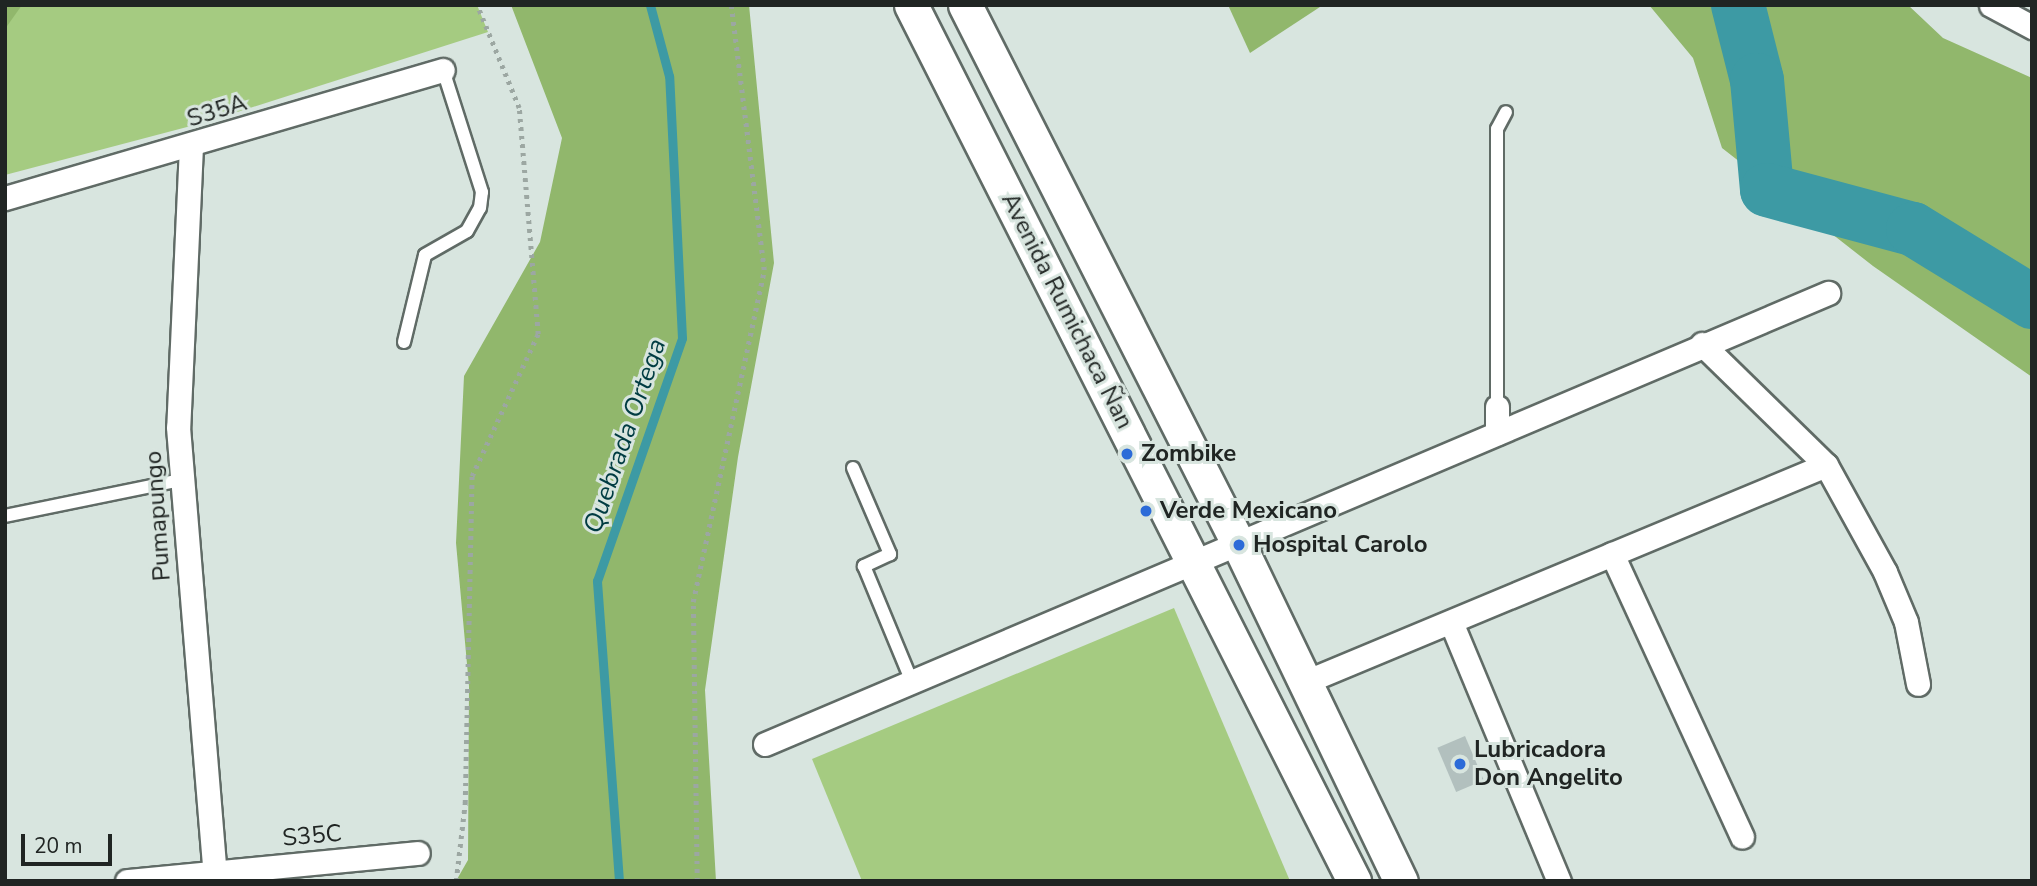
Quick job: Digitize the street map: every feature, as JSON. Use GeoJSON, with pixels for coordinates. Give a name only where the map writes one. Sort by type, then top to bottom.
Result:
{"type":"FeatureCollection","features":[{"type":"Feature","properties":{"kind":"main road","name":"Avenida Rumichaca Ñan"},"geometry":{"type":"LineString","coordinates":[[911,5],[1354,881]]}},
{"type":"Feature","properties":{"kind":"main road","name":"Avenida Rumichaca Ñan"},"geometry":{"type":"LineString","coordinates":[[965,5],[1240,545],[1401,881]]}},
{"type":"Feature","properties":{"kind":"street"},"geometry":{"type":"LineString","coordinates":[[1991,5],[2032,27]]}},
{"type":"Feature","properties":{"kind":"street","name":"S35A"},"geometry":{"type":"LineString","coordinates":[[5,198],[191,146],[443,70]]}},
{"type":"Feature","properties":{"kind":"street","name":"Pumapungo"},"geometry":{"type":"LineString","coordinates":[[191,146],[178,427],[180,480],[215,876]]}},
{"type":"Feature","properties":{"kind":"street"},"geometry":{"type":"LineString","coordinates":[[765,744],[1240,545],[1702,344],[1828,293]]}},
{"type":"Feature","properties":{"kind":"street"},"geometry":{"type":"LineString","coordinates":[[1702,344],[1826,465],[1885,572],[1906,622],[1918,684]]}},
{"type":"Feature","properties":{"kind":"street"},"geometry":{"type":"LineString","coordinates":[[1497,407],[1497,433]]}},
{"type":"Feature","properties":{"kind":"street"},"geometry":{"type":"LineString","coordinates":[[1305,682],[1826,465]]}},
{"type":"Feature","properties":{"kind":"street"},"geometry":{"type":"LineString","coordinates":[[1612,555],[1742,837]]}},
{"type":"Feature","properties":{"kind":"street"},"geometry":{"type":"LineString","coordinates":[[1451,622],[1559,881]]}},
{"type":"Feature","properties":{"kind":"street","name":"S35C"},"geometry":{"type":"LineString","coordinates":[[127,881],[215,876],[418,853]]}},
{"type":"Feature","properties":{"kind":"lane"},"geometry":{"type":"LineString","coordinates":[[404,342],[425,255],[467,231],[480,208],[482,192],[443,70]]}},
{"type":"Feature","properties":{"kind":"lane"},"geometry":{"type":"LineString","coordinates":[[1497,407],[1497,129],[1506,112]]}},
{"type":"Feature","properties":{"kind":"lane"},"geometry":{"type":"LineString","coordinates":[[853,468],[890,554],[864,566],[912,682]]}},
{"type":"Feature","properties":{"kind":"lane"},"geometry":{"type":"LineString","coordinates":[[5,516],[180,480]]}},
{"type":"Feature","properties":{"kind":"path"},"geometry":{"type":"LineString","coordinates":[[456,881],[466,803],[471,476],[538,334],[519,108],[477,5]]}},
{"type":"Feature","properties":{"kind":"path"},"geometry":{"type":"LineString","coordinates":[[697,881],[693,602],[764,270],[731,5]]}},
{"type":"Feature","properties":{"kind":"green space"},"geometry":{"type":"Polygon","coordinates":[[[5,5],[477,5],[488,32],[206,122],[5,175],[5,5]]]}},
{"type":"Feature","properties":{"kind":"green space"},"geometry":{"type":"Polygon","coordinates":[[[5,5],[22,5],[5,29],[5,5]]]}},
{"type":"Feature","properties":{"kind":"green space"},"geometry":{"type":"Polygon","coordinates":[[[511,5],[749,5],[774,263],[738,457],[705,690],[716,881],[456,881],[468,860],[469,686],[456,543],[464,376],[540,242],[562,138],[511,5]]]}},
{"type":"Feature","properties":{"kind":"green space"},"geometry":{"type":"Polygon","coordinates":[[[1228,5],[1323,5],[1250,53],[1228,5]]]}},
{"type":"Feature","properties":{"kind":"green space"},"geometry":{"type":"Polygon","coordinates":[[[1649,5],[1908,5],[1943,38],[2032,78],[2032,377],[1873,266],[1722,148],[1693,58],[1649,5]]]}},
{"type":"Feature","properties":{"kind":"green space"},"geometry":{"type":"Polygon","coordinates":[[[1174,608],[1290,881],[862,881],[812,759],[1174,608]]]}},
{"type":"Feature","properties":{"kind":"building","name":"Lubricadora Don Angelito"},"geometry":{"type":"Polygon","coordinates":[[[1465,736],[1484,780],[1456,792],[1437,748],[1465,736]]]}},
{"type":"Feature","properties":{"kind":"waterway","name":"Quebrada Ortega"},"geometry":{"type":"LineString","coordinates":[[619,881],[597,581],[682,338],[669,76],[650,5]]}},
{"type":"Feature","properties":{"kind":"waterway"},"geometry":{"type":"LineString","coordinates":[[1738,5],[1757,80],[1767,190],[1913,229],[2032,302]]}},
{"type":"Feature","properties":{"kind":"place","name":"Zombike"},"geometry":{"type":"Point","coordinates":[1127,454]}},
{"type":"Feature","properties":{"kind":"place","name":"Verde Mexicano"},"geometry":{"type":"Point","coordinates":[1146,511]}},
{"type":"Feature","properties":{"kind":"place","name":"Hospital Carolo"},"geometry":{"type":"Point","coordinates":[1239,545]}},
{"type":"Feature","properties":{"kind":"place","name":"Lubricadora Don Angelito"},"geometry":{"type":"Point","coordinates":[1460,764]}}]}
